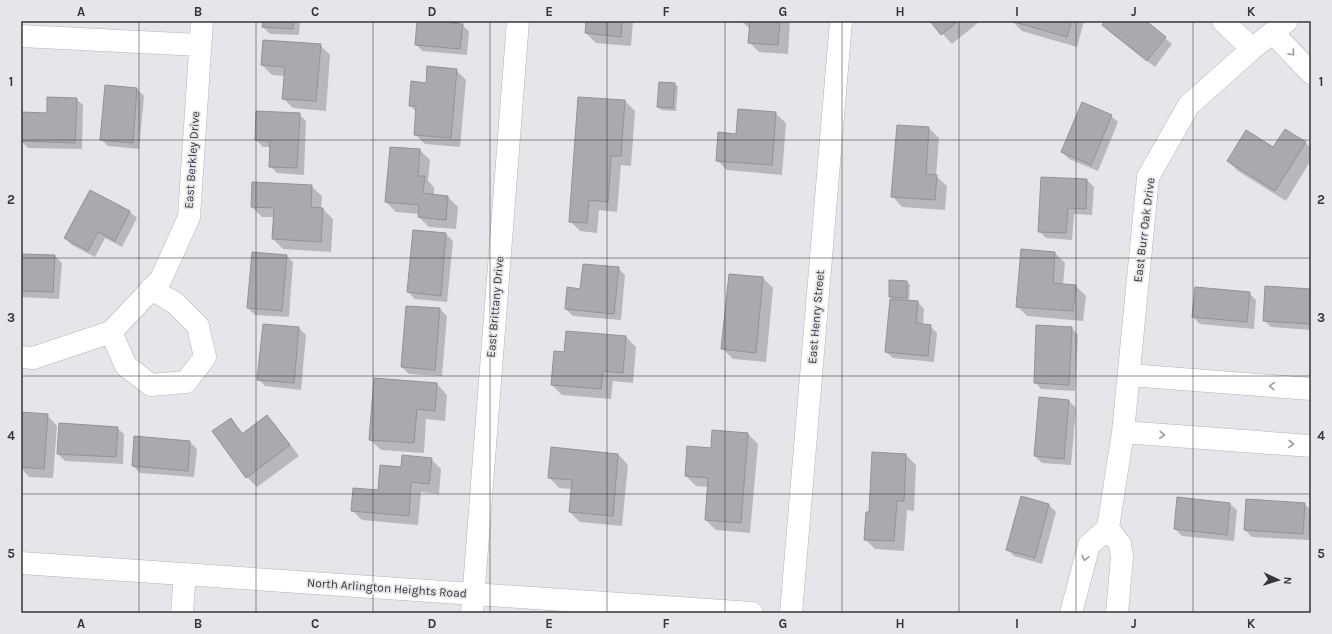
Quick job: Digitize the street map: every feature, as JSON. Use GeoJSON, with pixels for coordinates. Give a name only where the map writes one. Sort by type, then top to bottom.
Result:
{"type":"FeatureCollection","features":[{"type":"Feature","properties":{"kind":"street","name":"East Berkley Drive"},"geometry":{"type":"LineString","coordinates":[[21,357],[33,358],[111,332],[160,279],[189,217],[202,21]]}},
{"type":"Feature","properties":{"kind":"street","name":"East Brittany Drive"},"geometry":{"type":"LineString","coordinates":[[472,603],[518,21]]}},
{"type":"Feature","properties":{"kind":"street","name":"East Henry Street"},"geometry":{"type":"LineString","coordinates":[[791,613],[841,21]]}},
{"type":"Feature","properties":{"kind":"street"},"geometry":{"type":"LineString","coordinates":[[1223,21],[1252,50]]}},
{"type":"Feature","properties":{"kind":"street"},"geometry":{"type":"LineString","coordinates":[[1280,27],[1311,73]]}},
{"type":"Feature","properties":{"kind":"street","name":"East Burr Oak Drive"},"geometry":{"type":"LineString","coordinates":[[1108,528],[1123,432],[1148,177],[1189,105],[1280,27]]}},
{"type":"Feature","properties":{"kind":"street"},"geometry":{"type":"LineString","coordinates":[[21,36],[200,45]]}},
{"type":"Feature","properties":{"kind":"street"},"geometry":{"type":"LineString","coordinates":[[111,332],[126,366],[151,385],[186,382],[205,357],[198,326],[175,303],[151,289]]}},
{"type":"Feature","properties":{"kind":"street"},"geometry":{"type":"LineString","coordinates":[[1129,375],[1311,389]]}},
{"type":"Feature","properties":{"kind":"street"},"geometry":{"type":"LineString","coordinates":[[1123,432],[1311,446]]}},
{"type":"Feature","properties":{"kind":"street"},"geometry":{"type":"LineString","coordinates":[[1071,613],[1089,545],[1108,528],[1120,544],[1122,557],[1117,613]]}},
{"type":"Feature","properties":{"kind":"street","name":"North Arlington Heights Road"},"geometry":{"type":"LineString","coordinates":[[21,563],[185,574],[472,603],[752,613]]}},
{"type":"Feature","properties":{"kind":"street"},"geometry":{"type":"LineString","coordinates":[[182,613],[185,574]]}},
{"type":"Feature","properties":{"kind":"building"},"geometry":{"type":"Polygon","coordinates":[[[263,21],[293,21],[293,29],[262,27],[263,21]]]}},
{"type":"Feature","properties":{"kind":"building"},"geometry":{"type":"Polygon","coordinates":[[[417,21],[450,21],[450,23],[463,24],[460,49],[415,45],[417,21]]]}},
{"type":"Feature","properties":{"kind":"building"},"geometry":{"type":"Polygon","coordinates":[[[586,21],[622,21],[621,37],[585,33],[586,21]]]}},
{"type":"Feature","properties":{"kind":"building"},"geometry":{"type":"Polygon","coordinates":[[[750,21],[780,21],[778,45],[748,43],[750,21]]]}},
{"type":"Feature","properties":{"kind":"building"},"geometry":{"type":"Polygon","coordinates":[[[930,21],[958,21],[941,35],[930,21]]]}},
{"type":"Feature","properties":{"kind":"building"},"geometry":{"type":"Polygon","coordinates":[[[1011,21],[1072,21],[1067,37],[1011,21]]]}},
{"type":"Feature","properties":{"kind":"building"},"geometry":{"type":"Polygon","coordinates":[[[1105,21],[1146,21],[1166,37],[1147,61],[1102,25],[1105,21]]]}},
{"type":"Feature","properties":{"kind":"building"},"geometry":{"type":"Polygon","coordinates":[[[263,40],[321,44],[316,101],[282,99],[285,67],[261,65],[263,40]]]}},
{"type":"Feature","properties":{"kind":"building"},"geometry":{"type":"Polygon","coordinates":[[[427,66],[457,69],[451,138],[414,135],[416,106],[409,106],[411,81],[426,83],[427,66]]]}},
{"type":"Feature","properties":{"kind":"building"},"geometry":{"type":"Polygon","coordinates":[[[659,82],[675,83],[673,108],[657,107],[659,82]]]}},
{"type":"Feature","properties":{"kind":"building"},"geometry":{"type":"Polygon","coordinates":[[[105,85],[137,88],[133,143],[100,140],[105,85]]]}},
{"type":"Feature","properties":{"kind":"building"},"geometry":{"type":"Polygon","coordinates":[[[47,97],[77,98],[75,143],[21,141],[21,112],[47,113],[47,97]]]}},
{"type":"Feature","properties":{"kind":"building"},"geometry":{"type":"Polygon","coordinates":[[[578,97],[625,100],[621,156],[611,156],[608,202],[589,200],[587,223],[569,222],[578,97]]]}},
{"type":"Feature","properties":{"kind":"building"},"geometry":{"type":"Polygon","coordinates":[[[1082,102],[1112,115],[1091,165],[1061,152],[1082,102]]]}},
{"type":"Feature","properties":{"kind":"building"},"geometry":{"type":"Polygon","coordinates":[[[738,109],[776,112],[772,165],[716,161],[718,132],[736,134],[738,109]]]}},
{"type":"Feature","properties":{"kind":"building"},"geometry":{"type":"Polygon","coordinates":[[[256,111],[300,113],[297,168],[269,167],[270,141],[255,140],[256,111]]]}},
{"type":"Feature","properties":{"kind":"building"},"geometry":{"type":"Polygon","coordinates":[[[897,125],[929,127],[926,174],[937,175],[935,200],[891,197],[897,125]]]}},
{"type":"Feature","properties":{"kind":"building"},"geometry":{"type":"Polygon","coordinates":[[[1285,129],[1306,142],[1275,191],[1227,161],[1246,130],[1273,147],[1285,129]]]}},
{"type":"Feature","properties":{"kind":"building"},"geometry":{"type":"Polygon","coordinates":[[[390,147],[420,149],[418,176],[425,176],[423,193],[448,196],[446,220],[418,217],[419,205],[385,202],[390,147]]]}},
{"type":"Feature","properties":{"kind":"building"},"geometry":{"type":"Polygon","coordinates":[[[1041,177],[1087,179],[1086,209],[1068,208],[1066,233],[1038,232],[1041,177]]]}},
{"type":"Feature","properties":{"kind":"building"},"geometry":{"type":"Polygon","coordinates":[[[252,182],[312,185],[311,207],[323,208],[321,242],[272,239],[274,208],[251,207],[252,182]]]}},
{"type":"Feature","properties":{"kind":"building"},"geometry":{"type":"Polygon","coordinates":[[[90,190],[130,211],[115,241],[98,232],[88,251],[64,238],[90,190]]]}},
{"type":"Feature","properties":{"kind":"building"},"geometry":{"type":"Polygon","coordinates":[[[413,230],[446,233],[441,296],[407,292],[413,230]]]}},
{"type":"Feature","properties":{"kind":"building"},"geometry":{"type":"Polygon","coordinates":[[[1021,249],[1055,252],[1053,283],[1076,285],[1073,311],[1016,307],[1021,249]]]}},
{"type":"Feature","properties":{"kind":"building"},"geometry":{"type":"Polygon","coordinates":[[[252,252],[287,255],[282,311],[247,308],[252,252]]]}},
{"type":"Feature","properties":{"kind":"building"},"geometry":{"type":"Polygon","coordinates":[[[21,254],[55,255],[53,292],[21,291],[21,254]]]}},
{"type":"Feature","properties":{"kind":"building"},"geometry":{"type":"Polygon","coordinates":[[[583,264],[619,267],[614,314],[565,309],[567,287],[580,289],[583,264]]]}},
{"type":"Feature","properties":{"kind":"building"},"geometry":{"type":"Polygon","coordinates":[[[729,274],[763,277],[756,353],[721,349],[729,274]]]}},
{"type":"Feature","properties":{"kind":"building"},"geometry":{"type":"Polygon","coordinates":[[[889,280],[907,281],[907,298],[889,297],[889,280]]]}},
{"type":"Feature","properties":{"kind":"building"},"geometry":{"type":"Polygon","coordinates":[[[1265,286],[1311,289],[1311,324],[1263,321],[1265,286]]]}},
{"type":"Feature","properties":{"kind":"building"},"geometry":{"type":"Polygon","coordinates":[[[1195,287],[1250,292],[1247,322],[1192,317],[1195,287]]]}},
{"type":"Feature","properties":{"kind":"building"},"geometry":{"type":"Polygon","coordinates":[[[890,299],[918,301],[916,323],[931,325],[928,356],[885,352],[890,299]]]}},
{"type":"Feature","properties":{"kind":"building"},"geometry":{"type":"Polygon","coordinates":[[[406,306],[440,308],[435,370],[401,367],[406,306]]]}},
{"type":"Feature","properties":{"kind":"building"},"geometry":{"type":"Polygon","coordinates":[[[263,324],[299,327],[294,383],[257,380],[263,324]]]}},
{"type":"Feature","properties":{"kind":"building"},"geometry":{"type":"Polygon","coordinates":[[[1036,325],[1072,327],[1069,385],[1034,383],[1036,325]]]}},
{"type":"Feature","properties":{"kind":"building"},"geometry":{"type":"Polygon","coordinates":[[[566,331],[626,336],[623,373],[603,371],[601,389],[551,385],[554,351],[564,352],[566,331]]]}},
{"type":"Feature","properties":{"kind":"building"},"geometry":{"type":"Polygon","coordinates":[[[374,378],[437,383],[435,411],[417,409],[414,443],[369,440],[374,378]]]}},
{"type":"Feature","properties":{"kind":"building"},"geometry":{"type":"Polygon","coordinates":[[[1039,397],[1069,400],[1064,459],[1034,456],[1039,397]]]}},
{"type":"Feature","properties":{"kind":"building"},"geometry":{"type":"Polygon","coordinates":[[[21,412],[48,414],[44,469],[21,467],[21,412]]]}},
{"type":"Feature","properties":{"kind":"building"},"geometry":{"type":"Polygon","coordinates":[[[267,415],[290,445],[246,478],[212,431],[231,418],[242,434],[267,415]]]}},
{"type":"Feature","properties":{"kind":"building"},"geometry":{"type":"Polygon","coordinates":[[[59,423],[118,427],[116,457],[57,454],[59,423]]]}},
{"type":"Feature","properties":{"kind":"building"},"geometry":{"type":"Polygon","coordinates":[[[712,430],[748,433],[741,523],[705,520],[708,478],[685,476],[687,446],[711,448],[712,430]]]}},
{"type":"Feature","properties":{"kind":"building"},"geometry":{"type":"Polygon","coordinates":[[[134,436],[190,441],[188,471],[132,466],[134,436]]]}},
{"type":"Feature","properties":{"kind":"building"},"geometry":{"type":"Polygon","coordinates":[[[551,447],[618,454],[613,516],[569,512],[572,480],[548,478],[551,447]]]}},
{"type":"Feature","properties":{"kind":"building"},"geometry":{"type":"Polygon","coordinates":[[[872,452],[906,454],[904,501],[897,501],[894,541],[864,540],[866,512],[869,512],[872,452]]]}},
{"type":"Feature","properties":{"kind":"building"},"geometry":{"type":"Polygon","coordinates":[[[402,455],[432,458],[429,484],[411,482],[409,516],[351,511],[353,488],[378,490],[380,465],[401,467],[402,455]]]}},
{"type":"Feature","properties":{"kind":"building"},"geometry":{"type":"Polygon","coordinates":[[[1021,496],[1049,504],[1035,558],[1006,550],[1021,496]]]}},
{"type":"Feature","properties":{"kind":"building"},"geometry":{"type":"Polygon","coordinates":[[[1177,497],[1230,503],[1227,535],[1174,529],[1177,497]]]}},
{"type":"Feature","properties":{"kind":"building"},"geometry":{"type":"Polygon","coordinates":[[[1246,499],[1305,503],[1303,534],[1244,530],[1246,499]]]}}]}
